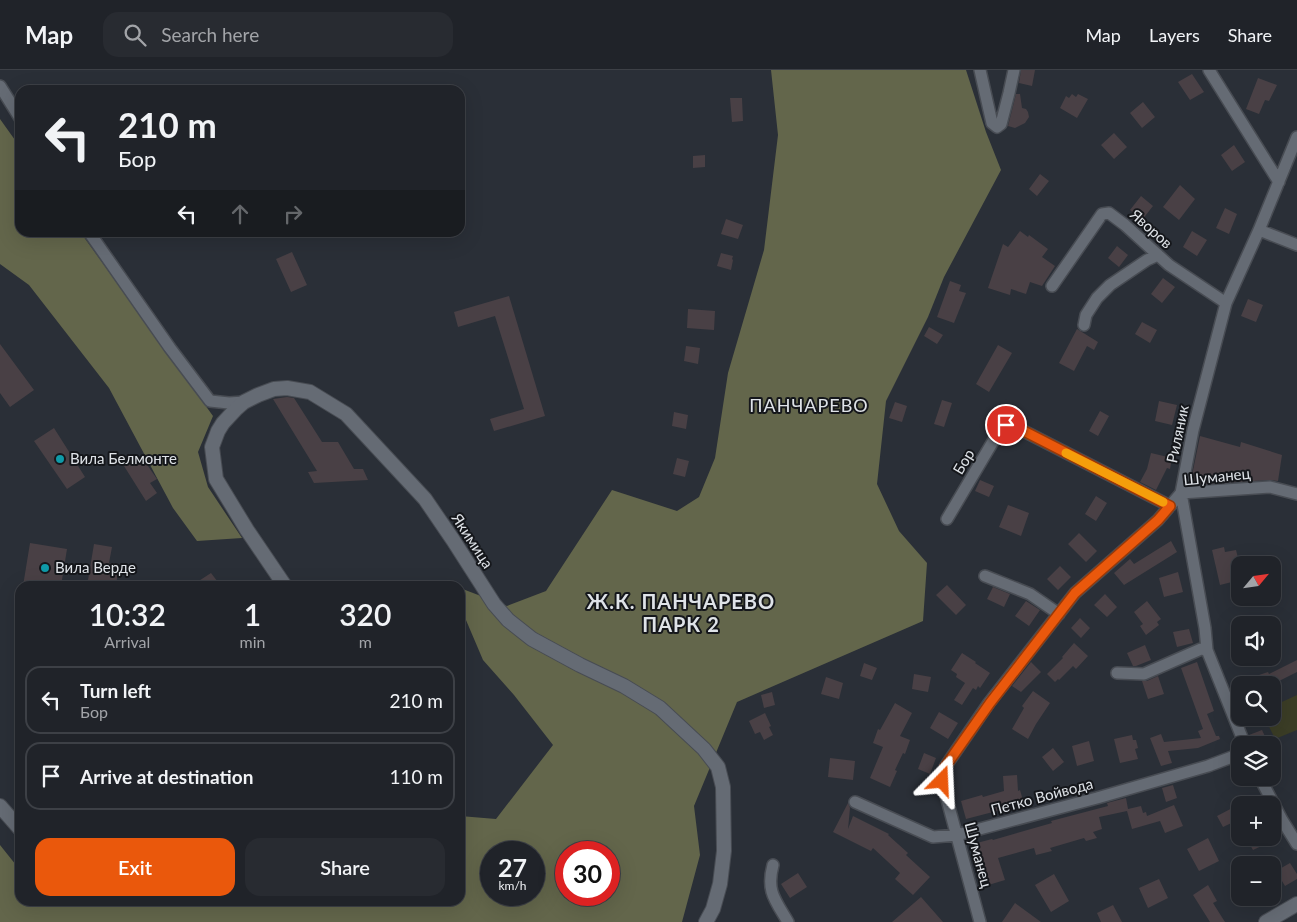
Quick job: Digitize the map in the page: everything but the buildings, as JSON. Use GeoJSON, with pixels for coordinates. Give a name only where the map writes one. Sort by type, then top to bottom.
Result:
{"type":"FeatureCollection","features":[{"type":"Feature","properties":{"kind":"street"},"geometry":{"type":"LineString","coordinates":[[980,70],[992,123],[997,127],[1001,124],[1014,70]]}},
{"type":"Feature","properties":{"kind":"street"},"geometry":{"type":"LineString","coordinates":[[1209,70],[1278,182]]}},
{"type":"Feature","properties":{"kind":"street"},"geometry":{"type":"LineString","coordinates":[[0,86],[15,110]]}},
{"type":"Feature","properties":{"kind":"street","name":"Риляник"},"geometry":{"type":"LineString","coordinates":[[1241,736],[1208,650],[1181,493],[1193,430],[1226,303],[1259,230],[1297,137]]}},
{"type":"Feature","properties":{"kind":"street","name":"Яворов"},"geometry":{"type":"LineString","coordinates":[[1052,286],[1102,214],[1109,213],[1170,266],[1226,303]]}},
{"type":"Feature","properties":{"kind":"street"},"geometry":{"type":"LineString","coordinates":[[1259,230],[1297,245]]}},
{"type":"Feature","properties":{"kind":"street"},"geometry":{"type":"LineString","coordinates":[[92,237],[170,348],[210,401],[244,402]]}},
{"type":"Feature","properties":{"kind":"street"},"geometry":{"type":"LineString","coordinates":[[1084,325],[1086,315],[1097,298],[1110,285],[1147,260],[1158,255]]}},
{"type":"Feature","properties":{"kind":"street","name":"Якимица"},"geometry":{"type":"LineString","coordinates":[[282,581],[247,530],[216,479],[212,446],[223,423],[244,402],[274,389],[287,388],[310,392],[346,414],[425,499],[454,540],[494,604],[508,620],[532,639],[624,686],[660,708],[704,749],[718,767],[722,787],[724,851],[720,884],[713,909],[706,922]]}},
{"type":"Feature","properties":{"kind":"street","name":"Бор"},"geometry":{"type":"LineString","coordinates":[[947,519],[1001,428],[1006,425],[1012,425],[1170,506]]}},
{"type":"Feature","properties":{"kind":"street","name":"Шуманец"},"geometry":{"type":"LineString","coordinates":[[980,922],[942,781],[945,767],[990,703],[1075,593],[1158,520],[1181,493],[1270,487],[1297,494]]}},
{"type":"Feature","properties":{"kind":"street"},"geometry":{"type":"LineString","coordinates":[[985,576],[1030,594],[1059,614]]}},
{"type":"Feature","properties":{"kind":"street"},"geometry":{"type":"LineString","coordinates":[[1117,673],[1144,674],[1201,649],[1208,650]]}},
{"type":"Feature","properties":{"kind":"street","name":"Петко Войвода"},"geometry":{"type":"LineString","coordinates":[[855,802],[933,837],[957,835],[1134,787],[1208,766],[1231,757]]}},
{"type":"Feature","properties":{"kind":"street"},"geometry":{"type":"LineString","coordinates":[[1264,786],[1297,844]]}},
{"type":"Feature","properties":{"kind":"street"},"geometry":{"type":"LineString","coordinates":[[0,806],[15,823]]}},
{"type":"Feature","properties":{"kind":"street"},"geometry":{"type":"LineString","coordinates":[[774,865],[770,876],[771,891],[788,922]]}},
{"type":"Feature","properties":{"kind":"street"},"geometry":{"type":"LineString","coordinates":[[1266,922],[1297,904]]}},
{"type":"Feature","properties":{"kind":"green space"},"geometry":{"type":"Polygon","coordinates":[[[771,70],[966,70],[986,132],[1001,170],[944,277],[928,317],[886,401],[877,484],[899,531],[927,563],[923,621],[737,702],[694,806],[700,855],[682,922],[0,922],[0,845],[15,864],[15,906],[465,906],[465,816],[496,819],[553,745],[514,695],[483,660],[465,618],[465,590],[507,606],[546,591],[612,490],[677,511],[699,497],[715,458],[728,373],[764,250],[778,135],[771,70]]]}},
{"type":"Feature","properties":{"kind":"green space"},"geometry":{"type":"Polygon","coordinates":[[[0,119],[15,140],[15,237],[84,237],[213,416],[198,452],[208,487],[242,538],[197,541],[173,508],[109,388],[29,285],[0,264],[0,119]]]}},
{"type":"Feature","properties":{"kind":"green space"},"geometry":{"type":"Polygon","coordinates":[[[1297,695],[1297,730],[1281,737],[1274,736],[1269,726],[1281,726],[1281,702],[1297,695]]]}},
{"type":"Feature","properties":{"kind":"slow traffic"},"geometry":{"type":"LineString","coordinates":[[1066,453],[1163,502]]}},
{"type":"Feature","properties":{"kind":"place","name":"Вила Белмонте"},"geometry":{"type":"Point","coordinates":[60,459]}},
{"type":"Feature","properties":{"kind":"place","name":"Вила Верде"},"geometry":{"type":"Point","coordinates":[45,568]}},
{"type":"Feature","properties":{"kind":"district","name":"ПАНЧАРЕВО"},"geometry":{"type":"Point","coordinates":[809,406]}},
{"type":"Feature","properties":{"kind":"district","name":"Ж.К. ПАНЧАРЕВО ПАРК 2"},"geometry":{"type":"Point","coordinates":[681,614]}},
{"type":"Feature","properties":{"kind":"route"},"geometry":{"type":"LineString","coordinates":[[942,781],[945,767],[990,703],[1075,593],[1158,520],[1170,506],[1012,425],[1006,425]]}}]}
